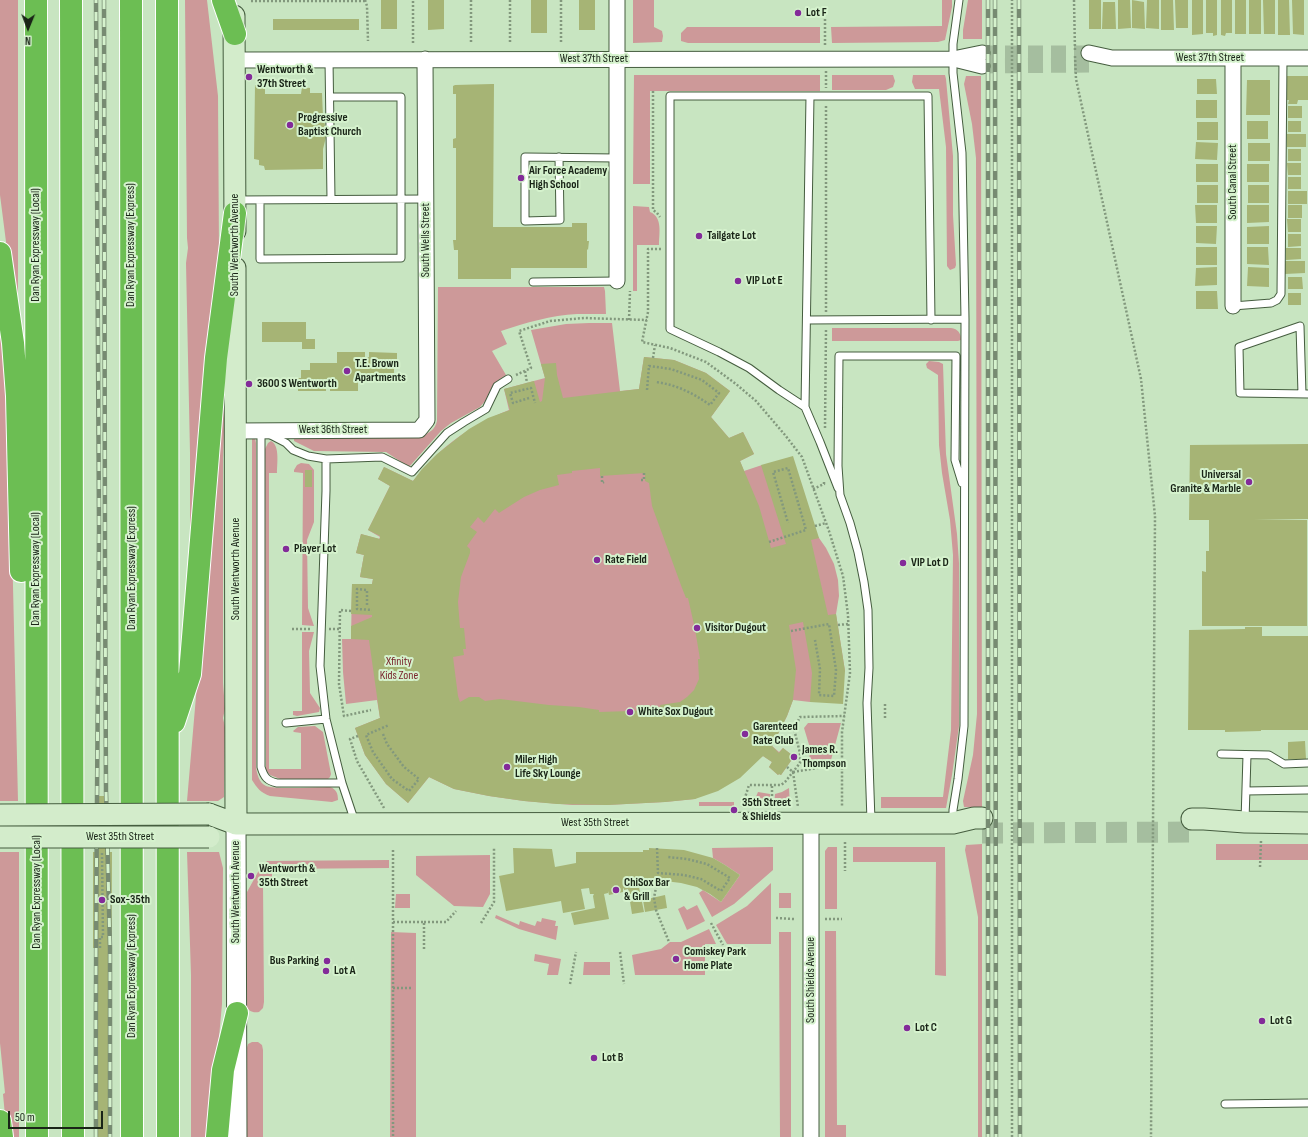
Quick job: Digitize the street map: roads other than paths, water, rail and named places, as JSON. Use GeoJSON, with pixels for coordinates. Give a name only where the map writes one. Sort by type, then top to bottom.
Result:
{"type":"FeatureCollection","features":[{"type":"Feature","properties":{"kind":"highway","name":"Dan Ryan Expressway (Local)"},"geometry":{"type":"LineString","coordinates":[[36,0],[37,1137]]}},
{"type":"Feature","properties":{"kind":"highway"},"geometry":{"type":"LineString","coordinates":[[71,0],[73,1137]]}},
{"type":"Feature","properties":{"kind":"highway","name":"Dan Ryan Expressway (Express)"},"geometry":{"type":"LineString","coordinates":[[131,0],[132,1137]]}},
{"type":"Feature","properties":{"kind":"highway"},"geometry":{"type":"LineString","coordinates":[[167,0],[168,1137]]}},
{"type":"Feature","properties":{"kind":"highway"},"geometry":{"type":"LineString","coordinates":[[223,0],[234,34]]}},
{"type":"Feature","properties":{"kind":"highway"},"geometry":{"type":"LineString","coordinates":[[168,741],[190,674],[216,358],[235,206]]}},
{"type":"Feature","properties":{"kind":"highway"},"geometry":{"type":"LineString","coordinates":[[0,253],[13,343],[17,396],[22,598],[36,733]]}},
{"type":"Feature","properties":{"kind":"highway"},"geometry":{"type":"LineString","coordinates":[[217,1137],[223,1070],[237,1012]]}},
{"type":"Feature","properties":{"kind":"highway"},"geometry":{"type":"LineString","coordinates":[[0,1121],[2,1137]]}},
{"type":"Feature","properties":{"kind":"main road","name":"South Wentworth Avenue"},"geometry":{"type":"LineString","coordinates":[[236,824],[234,34],[243,0]]}},
{"type":"Feature","properties":{"kind":"main road","name":"West 35th Street"},"geometry":{"type":"LineString","coordinates":[[0,815],[209,814],[236,824],[355,824],[805,816],[871,823],[953,823],[974,818],[982,825]]}},
{"type":"Feature","properties":{"kind":"main road"},"geometry":{"type":"LineString","coordinates":[[1195,826],[1204,819],[1245,822],[1308,823]]}},
{"type":"Feature","properties":{"kind":"main road","name":"West 35th Street"},"geometry":{"type":"LineString","coordinates":[[0,837],[210,837],[236,824]]}},
{"type":"Feature","properties":{"kind":"street"},"geometry":{"type":"LineString","coordinates":[[617,0],[617,281]]}},
{"type":"Feature","properties":{"kind":"street","name":"South Canal Street"},"geometry":{"type":"LineString","coordinates":[[1233,58],[1233,306]]}},
{"type":"Feature","properties":{"kind":"street","name":"West 37th Street"},"geometry":{"type":"LineString","coordinates":[[1090,59],[1308,58]]}},
{"type":"Feature","properties":{"kind":"street","name":"South Wells Street"},"geometry":{"type":"LineString","coordinates":[[425,59],[427,420]]}},
{"type":"Feature","properties":{"kind":"street","name":"West 37th Street"},"geometry":{"type":"LineString","coordinates":[[234,60],[982,59]]}},
{"type":"Feature","properties":{"kind":"street","name":"West 36th Street"},"geometry":{"type":"LineString","coordinates":[[236,431],[419,430],[427,420]]}},
{"type":"Feature","properties":{"kind":"street","name":"South Shields Avenue"},"geometry":{"type":"LineString","coordinates":[[805,816],[811,1137]]}},
{"type":"Feature","properties":{"kind":"street","name":"South Wentworth Avenue"},"geometry":{"type":"LineString","coordinates":[[236,824],[237,1137]]}},
{"type":"Feature","properties":{"kind":"lane"},"geometry":{"type":"LineString","coordinates":[[953,823],[953,810],[964,726],[964,319],[962,153],[953,73],[953,44],[959,0]]}},
{"type":"Feature","properties":{"kind":"lane"},"geometry":{"type":"LineString","coordinates":[[1233,306],[1272,303],[1277,300],[1281,294],[1283,58]]}},
{"type":"Feature","properties":{"kind":"lane"},"geometry":{"type":"LineString","coordinates":[[329,60],[331,199]]}},
{"type":"Feature","properties":{"kind":"lane"},"geometry":{"type":"LineString","coordinates":[[805,407],[749,368],[690,337],[670,329],[670,96],[928,96],[931,320]]}},
{"type":"Feature","properties":{"kind":"lane"},"geometry":{"type":"LineString","coordinates":[[810,96],[805,407],[825,455],[850,523],[864,582],[868,610],[868,717],[871,823]]}},
{"type":"Feature","properties":{"kind":"lane"},"geometry":{"type":"LineString","coordinates":[[260,200],[260,258],[401,258],[400,97],[330,97]]}},
{"type":"Feature","properties":{"kind":"lane"},"geometry":{"type":"LineString","coordinates":[[560,157],[560,220],[526,221],[525,157],[560,157],[617,158]]}},
{"type":"Feature","properties":{"kind":"lane"},"geometry":{"type":"LineString","coordinates":[[235,206],[260,200],[426,199]]}},
{"type":"Feature","properties":{"kind":"lane"},"geometry":{"type":"LineString","coordinates":[[533,282],[617,281]]}},
{"type":"Feature","properties":{"kind":"lane"},"geometry":{"type":"LineString","coordinates":[[807,320],[964,319]]}},
{"type":"Feature","properties":{"kind":"lane"},"geometry":{"type":"LineString","coordinates":[[1300,326],[1305,394],[1240,393],[1239,347],[1300,326]]}},
{"type":"Feature","properties":{"kind":"lane"},"geometry":{"type":"LineString","coordinates":[[840,495],[838,466],[839,356],[956,356],[956,460],[964,491]]}},
{"type":"Feature","properties":{"kind":"lane"},"geometry":{"type":"LineString","coordinates":[[342,783],[278,783],[269,781],[263,776],[261,767],[261,430],[286,444],[293,450],[308,456],[326,459],[382,457],[412,472],[447,433],[486,409],[497,386],[508,379]]}},
{"type":"Feature","properties":{"kind":"lane"},"geometry":{"type":"LineString","coordinates":[[326,459],[320,666],[326,719],[342,783],[355,824]]}},
{"type":"Feature","properties":{"kind":"lane"},"geometry":{"type":"LineString","coordinates":[[286,723],[326,719]]}},
{"type":"Feature","properties":{"kind":"lane"},"geometry":{"type":"LineString","coordinates":[[1221,754],[1269,755],[1284,764],[1308,763]]}},
{"type":"Feature","properties":{"kind":"lane"},"geometry":{"type":"LineString","coordinates":[[1245,822],[1247,755]]}},
{"type":"Feature","properties":{"kind":"lane"},"geometry":{"type":"LineString","coordinates":[[1246,790],[1308,790]]}},
{"type":"Feature","properties":{"kind":"lane"},"geometry":{"type":"LineString","coordinates":[[1225,1104],[1308,1103]]}},
{"type":"Feature","properties":{"kind":"tunnel"},"geometry":{"type":"LineString","coordinates":[[982,53],[1089,53]]}},
{"type":"Feature","properties":{"kind":"tunnel"},"geometry":{"type":"LineString","coordinates":[[982,66],[1092,65]]}},
{"type":"Feature","properties":{"kind":"tunnel"},"geometry":{"type":"LineString","coordinates":[[982,833],[1198,832]]}},
{"type":"Feature","properties":{"kind":"railway"},"geometry":{"type":"LineString","coordinates":[[96,0],[99,526],[96,1137]]}},
{"type":"Feature","properties":{"kind":"railway"},"geometry":{"type":"LineString","coordinates":[[104,0],[106,791],[110,948],[110,1137]]}},
{"type":"Feature","properties":{"kind":"railway"},"geometry":{"type":"LineString","coordinates":[[988,0],[988,1137]]}},
{"type":"Feature","properties":{"kind":"railway"},"geometry":{"type":"LineString","coordinates":[[995,0],[996,1137]]}},
{"type":"Feature","properties":{"kind":"railway"},"geometry":{"type":"LineString","coordinates":[[1019,0],[1020,1137]]}},
{"type":"Feature","properties":{"kind":"place","name":"Lot F"},"geometry":{"type":"Point","coordinates":[798,13]}},
{"type":"Feature","properties":{"kind":"place","name":"Wentworth & 37th Street"},"geometry":{"type":"Point","coordinates":[249,77]}},
{"type":"Feature","properties":{"kind":"place","name":"Progressive Baptist Church"},"geometry":{"type":"Point","coordinates":[290,125]}},
{"type":"Feature","properties":{"kind":"place","name":"Air Force Academy High School"},"geometry":{"type":"Point","coordinates":[521,178]}},
{"type":"Feature","properties":{"kind":"place","name":"Tailgate Lot"},"geometry":{"type":"Point","coordinates":[699,236]}},
{"type":"Feature","properties":{"kind":"place","name":"VIP Lot E"},"geometry":{"type":"Point","coordinates":[738,281]}},
{"type":"Feature","properties":{"kind":"place","name":"T.E. Brown Apartments"},"geometry":{"type":"Point","coordinates":[347,371]}},
{"type":"Feature","properties":{"kind":"place","name":"3600 S Wentworth"},"geometry":{"type":"Point","coordinates":[249,384]}},
{"type":"Feature","properties":{"kind":"place","name":"Universal Granite & Marble"},"geometry":{"type":"Point","coordinates":[1249,482]}},
{"type":"Feature","properties":{"kind":"place","name":"Player Lot"},"geometry":{"type":"Point","coordinates":[286,549]}},
{"type":"Feature","properties":{"kind":"place","name":"Rate Field"},"geometry":{"type":"Point","coordinates":[597,560]}},
{"type":"Feature","properties":{"kind":"place","name":"VIP Lot D"},"geometry":{"type":"Point","coordinates":[903,563]}},
{"type":"Feature","properties":{"kind":"place","name":"Visitor Dugout"},"geometry":{"type":"Point","coordinates":[697,628]}},
{"type":"Feature","properties":{"kind":"place","name":"White Sox Dugout"},"geometry":{"type":"Point","coordinates":[630,712]}},
{"type":"Feature","properties":{"kind":"place","name":"Garenteed Rate Club"},"geometry":{"type":"Point","coordinates":[745,734]}},
{"type":"Feature","properties":{"kind":"place","name":"James R. Thompson"},"geometry":{"type":"Point","coordinates":[794,757]}},
{"type":"Feature","properties":{"kind":"place","name":"Miler High Life Sky Lounge"},"geometry":{"type":"Point","coordinates":[507,767]}},
{"type":"Feature","properties":{"kind":"place","name":"35th Street & Shields"},"geometry":{"type":"Point","coordinates":[734,810]}},
{"type":"Feature","properties":{"kind":"place","name":"Wentworth & 35th Street"},"geometry":{"type":"Point","coordinates":[251,876]}},
{"type":"Feature","properties":{"kind":"place","name":"ChiSox Bar & Grill"},"geometry":{"type":"Point","coordinates":[616,890]}},
{"type":"Feature","properties":{"kind":"place","name":"Sox-35th"},"geometry":{"type":"Point","coordinates":[102,900]}},
{"type":"Feature","properties":{"kind":"place","name":"Comiskey Park Home Plate"},"geometry":{"type":"Point","coordinates":[676,959]}},
{"type":"Feature","properties":{"kind":"place","name":"Bus Parking"},"geometry":{"type":"Point","coordinates":[327,961]}},
{"type":"Feature","properties":{"kind":"place","name":"Lot A"},"geometry":{"type":"Point","coordinates":[326,971]}},
{"type":"Feature","properties":{"kind":"place","name":"Lot G"},"geometry":{"type":"Point","coordinates":[1262,1021]}},
{"type":"Feature","properties":{"kind":"place","name":"Lot C"},"geometry":{"type":"Point","coordinates":[907,1028]}},
{"type":"Feature","properties":{"kind":"place","name":"Lot B"},"geometry":{"type":"Point","coordinates":[594,1058]}},
{"type":"Feature","properties":{"kind":"park label","name":"Xfinity Kids Zone"},"geometry":{"type":"Point","coordinates":[399,669]}}]}
